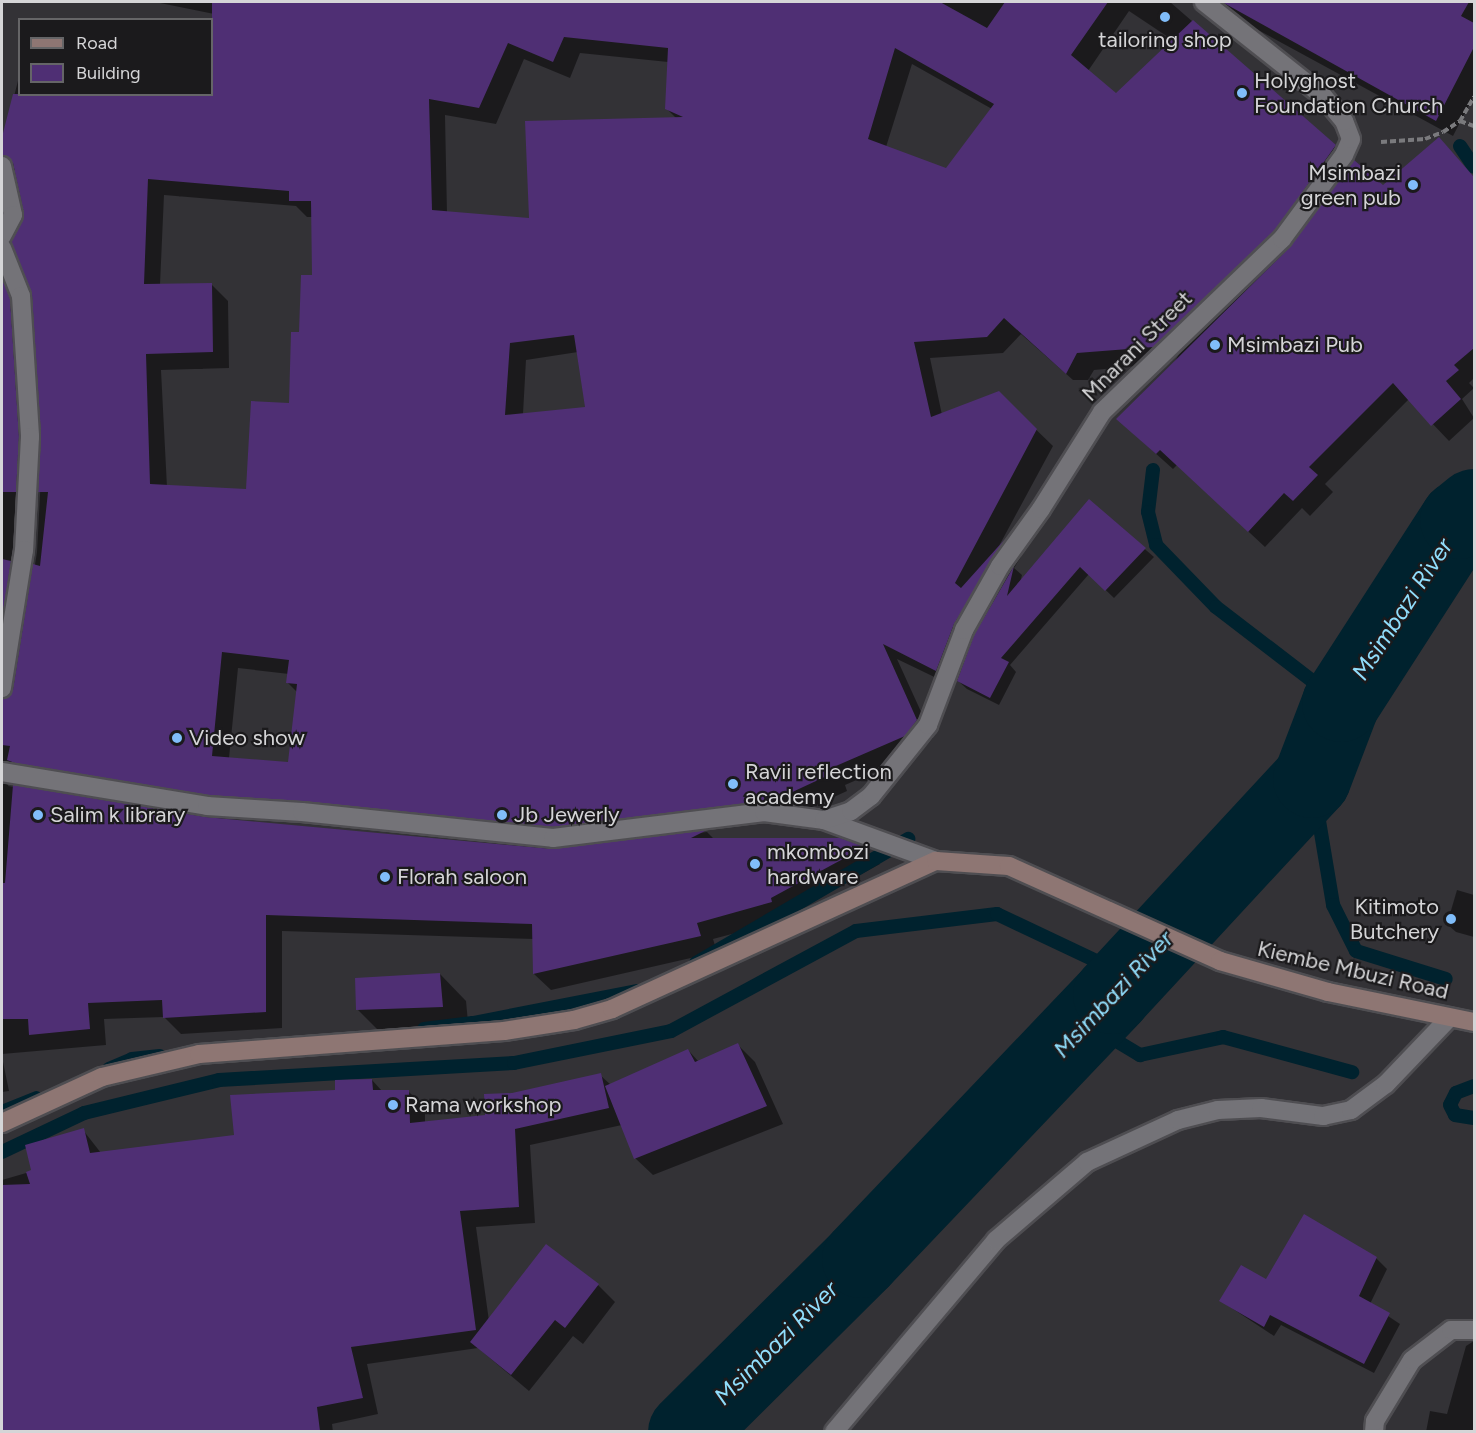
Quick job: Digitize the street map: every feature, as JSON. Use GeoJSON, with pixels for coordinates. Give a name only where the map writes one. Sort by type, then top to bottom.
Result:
{"type":"FeatureCollection","features":[{"type":"Feature","properties":{"kind":"main road","name":"Kiembe Mbuzi Road"},"geometry":{"type":"LineString","coordinates":[[936,861],[1009,866],[1220,962],[1328,992],[1474,1022]]}},
{"type":"Feature","properties":{"kind":"main road"},"geometry":{"type":"LineString","coordinates":[[2,1123],[102,1077],[199,1054],[504,1031],[574,1020],[612,1009],[936,861]]}},
{"type":"Feature","properties":{"kind":"street"},"geometry":{"type":"LineString","coordinates":[[1204,2],[1323,96],[1344,121],[1351,139]]}},
{"type":"Feature","properties":{"kind":"street","name":"Mnarani Street"},"geometry":{"type":"LineString","coordinates":[[824,820],[851,811],[872,796],[928,725],[974,611],[1102,411],[1282,239],[1335,172],[1351,139]]}},
{"type":"Feature","properties":{"kind":"street"},"geometry":{"type":"LineString","coordinates":[[2,166],[13,215],[2,236]]}},
{"type":"Feature","properties":{"kind":"street"},"geometry":{"type":"LineString","coordinates":[[2,248],[21,296],[30,437],[24,550],[2,688]]}},
{"type":"Feature","properties":{"kind":"street"},"geometry":{"type":"LineString","coordinates":[[2,772],[207,806],[314,813],[554,838],[764,812],[824,820],[936,861]]}},
{"type":"Feature","properties":{"kind":"street"},"geometry":{"type":"LineString","coordinates":[[834,1431],[996,1240],[1087,1162],[1158,1128],[1218,1110],[1262,1108],[1323,1116],[1351,1110],[1386,1084],[1449,1018]]}},
{"type":"Feature","properties":{"kind":"street"},"geometry":{"type":"LineString","coordinates":[[1374,1431],[1375,1422],[1412,1360],[1451,1330],[1474,1330]]}},
{"type":"Feature","properties":{"kind":"path"},"geometry":{"type":"LineString","coordinates":[[1351,139],[1387,142],[1425,139],[1460,121],[1474,97]]}},
{"type":"Feature","properties":{"kind":"path"},"geometry":{"type":"LineString","coordinates":[[1460,121],[1474,126]]}},
{"type":"Feature","properties":{"kind":"building"},"geometry":{"type":"Polygon","coordinates":[[[212,2],[940,2],[987,28],[1005,2],[1108,2],[1071,55],[1116,93],[1193,20],[1336,145],[1274,232],[1154,347],[1077,353],[1066,374],[1004,318],[987,337],[914,342],[931,417],[999,391],[1037,429],[955,583],[961,588],[1005,539],[954,624],[936,671],[883,644],[917,720],[905,736],[829,769],[831,774],[771,802],[553,827],[208,795],[7,760],[10,746],[2,745],[2,699],[13,690],[33,564],[40,566],[48,492],[38,492],[41,436],[32,295],[11,242],[24,213],[13,163],[2,155],[2,137],[13,94],[18,94],[18,96],[213,96],[212,2]],[[564,37],[553,62],[508,43],[479,108],[429,99],[432,210],[529,218],[525,121],[683,117],[665,109],[668,48],[564,37]],[[895,48],[868,139],[946,168],[994,104],[895,48]],[[148,179],[144,284],[212,283],[213,352],[146,354],[150,484],[246,489],[251,401],[289,403],[291,332],[299,332],[301,275],[312,275],[311,201],[289,201],[289,191],[148,179]],[[574,335],[510,343],[505,415],[585,407],[574,335]],[[222,652],[212,756],[288,762],[297,684],[286,683],[289,660],[222,652]]]}},
{"type":"Feature","properties":{"kind":"building"},"geometry":{"type":"Polygon","coordinates":[[[1222,2],[1469,2],[1461,16],[1474,23],[1474,47],[1436,121],[1222,2]]]}},
{"type":"Feature","properties":{"kind":"building"},"geometry":{"type":"Polygon","coordinates":[[[1439,137],[1474,177],[1474,348],[1454,365],[1459,370],[1446,381],[1461,399],[1431,426],[1393,383],[1309,467],[1318,475],[1293,501],[1284,493],[1248,532],[1160,450],[1156,454],[1116,419],[1290,247],[1354,160],[1383,185],[1439,137]]]}},
{"type":"Feature","properties":{"kind":"building"},"geometry":{"type":"Polygon","coordinates":[[[2,277],[10,298],[19,437],[16,492],[2,492],[2,277]]]}},
{"type":"Feature","properties":{"kind":"building"},"geometry":{"type":"Polygon","coordinates":[[[1089,499],[1146,548],[1105,591],[1080,567],[1001,658],[1009,662],[990,698],[957,681],[974,635],[1014,566],[1007,596],[1089,499]]]}},
{"type":"Feature","properties":{"kind":"building"},"geometry":{"type":"Polygon","coordinates":[[[2,559],[11,561],[2,620],[2,559]]]}},
{"type":"Feature","properties":{"kind":"building"},"geometry":{"type":"Polygon","coordinates":[[[13,785],[205,817],[552,849],[707,830],[691,838],[840,838],[865,847],[771,898],[772,902],[697,923],[701,936],[533,974],[532,924],[266,915],[266,1012],[163,1018],[162,1000],[88,1003],[90,1029],[29,1035],[28,1019],[2,1019],[2,883],[5,883],[13,785]]]}},
{"type":"Feature","properties":{"kind":"building"},"geometry":{"type":"Polygon","coordinates":[[[440,973],[443,1007],[356,1010],[355,978],[440,973]]]}},
{"type":"Feature","properties":{"kind":"building"},"geometry":{"type":"Polygon","coordinates":[[[738,1043],[767,1106],[634,1159],[605,1086],[688,1049],[695,1062],[738,1043]]]}},
{"type":"Feature","properties":{"kind":"building"},"geometry":{"type":"Polygon","coordinates":[[[601,1073],[609,1108],[515,1129],[519,1207],[460,1211],[476,1330],[351,1347],[363,1398],[317,1407],[320,1431],[2,1431],[2,1185],[30,1184],[26,1172],[31,1170],[25,1145],[84,1128],[90,1153],[234,1135],[230,1095],[335,1090],[335,1080],[372,1079],[373,1090],[409,1090],[410,1123],[485,1115],[484,1094],[512,1093],[601,1073]]]}},
{"type":"Feature","properties":{"kind":"building"},"geometry":{"type":"Polygon","coordinates":[[[1304,1214],[1377,1257],[1359,1296],[1390,1313],[1364,1364],[1270,1315],[1264,1327],[1219,1301],[1241,1265],[1266,1279],[1304,1214]]]}},
{"type":"Feature","properties":{"kind":"building"},"geometry":{"type":"Polygon","coordinates":[[[546,1244],[599,1284],[565,1328],[555,1320],[511,1375],[470,1342],[546,1244]]]}},
{"type":"Feature","properties":{"kind":"waterway"},"geometry":{"type":"LineString","coordinates":[[1460,146],[1474,167]]}},
{"type":"Feature","properties":{"kind":"waterway"},"geometry":{"type":"LineString","coordinates":[[1153,470],[1148,512],[1156,545],[1216,607],[1341,703]]}},
{"type":"Feature","properties":{"kind":"waterway","name":"Msimbazi River"},"geometry":{"type":"LineString","coordinates":[[687,1432],[861,1259],[1112,995],[1312,779],[1341,703],[1459,520],[1474,508]]}},
{"type":"Feature","properties":{"kind":"waterway"},"geometry":{"type":"LineString","coordinates":[[1312,779],[1333,905],[1356,951],[1446,979]]}},
{"type":"Feature","properties":{"kind":"waterway"},"geometry":{"type":"LineString","coordinates":[[696,963],[908,839]]}},
{"type":"Feature","properties":{"kind":"waterway"},"geometry":{"type":"LineString","coordinates":[[2,1152],[84,1113],[219,1080],[514,1063],[671,1031],[856,931],[997,914],[1128,976]]}},
{"type":"Feature","properties":{"kind":"waterway"},"geometry":{"type":"LineString","coordinates":[[424,1029],[473,1023],[638,991]]}},
{"type":"Feature","properties":{"kind":"waterway"},"geometry":{"type":"LineString","coordinates":[[1112,995],[1100,1031],[1140,1055],[1223,1037],[1352,1072]]}},
{"type":"Feature","properties":{"kind":"waterway"},"geometry":{"type":"LineString","coordinates":[[109,1069],[132,1059],[160,1056]]}},
{"type":"Feature","properties":{"kind":"waterway"},"geometry":{"type":"LineString","coordinates":[[1474,1086],[1456,1093],[1450,1105],[1455,1115],[1474,1118]]}},
{"type":"Feature","properties":{"kind":"waterway"},"geometry":{"type":"LineString","coordinates":[[2,1112],[36,1098]]}},
{"type":"Feature","properties":{"kind":"place","name":"tailoring shop"},"geometry":{"type":"Point","coordinates":[1165,17]}},
{"type":"Feature","properties":{"kind":"place","name":"Holyghost Foundation Church"},"geometry":{"type":"Point","coordinates":[1242,93]}},
{"type":"Feature","properties":{"kind":"place","name":"Msimbazi green pub"},"geometry":{"type":"Point","coordinates":[1413,185]}},
{"type":"Feature","properties":{"kind":"place","name":"Msimbazi Pub"},"geometry":{"type":"Point","coordinates":[1215,345]}},
{"type":"Feature","properties":{"kind":"place","name":"Video show"},"geometry":{"type":"Point","coordinates":[177,738]}},
{"type":"Feature","properties":{"kind":"place","name":"Ravii reflection academy"},"geometry":{"type":"Point","coordinates":[733,784]}},
{"type":"Feature","properties":{"kind":"place","name":"Salim k library"},"geometry":{"type":"Point","coordinates":[38,815]}},
{"type":"Feature","properties":{"kind":"place","name":"Jb Jewerly"},"geometry":{"type":"Point","coordinates":[502,815]}},
{"type":"Feature","properties":{"kind":"place","name":"mkombozi hardware"},"geometry":{"type":"Point","coordinates":[755,864]}},
{"type":"Feature","properties":{"kind":"place","name":"Florah saloon"},"geometry":{"type":"Point","coordinates":[385,877]}},
{"type":"Feature","properties":{"kind":"place","name":"Kitimoto Butchery"},"geometry":{"type":"Point","coordinates":[1451,919]}},
{"type":"Feature","properties":{"kind":"place","name":"Rama workshop"},"geometry":{"type":"Point","coordinates":[393,1105]}}]}
